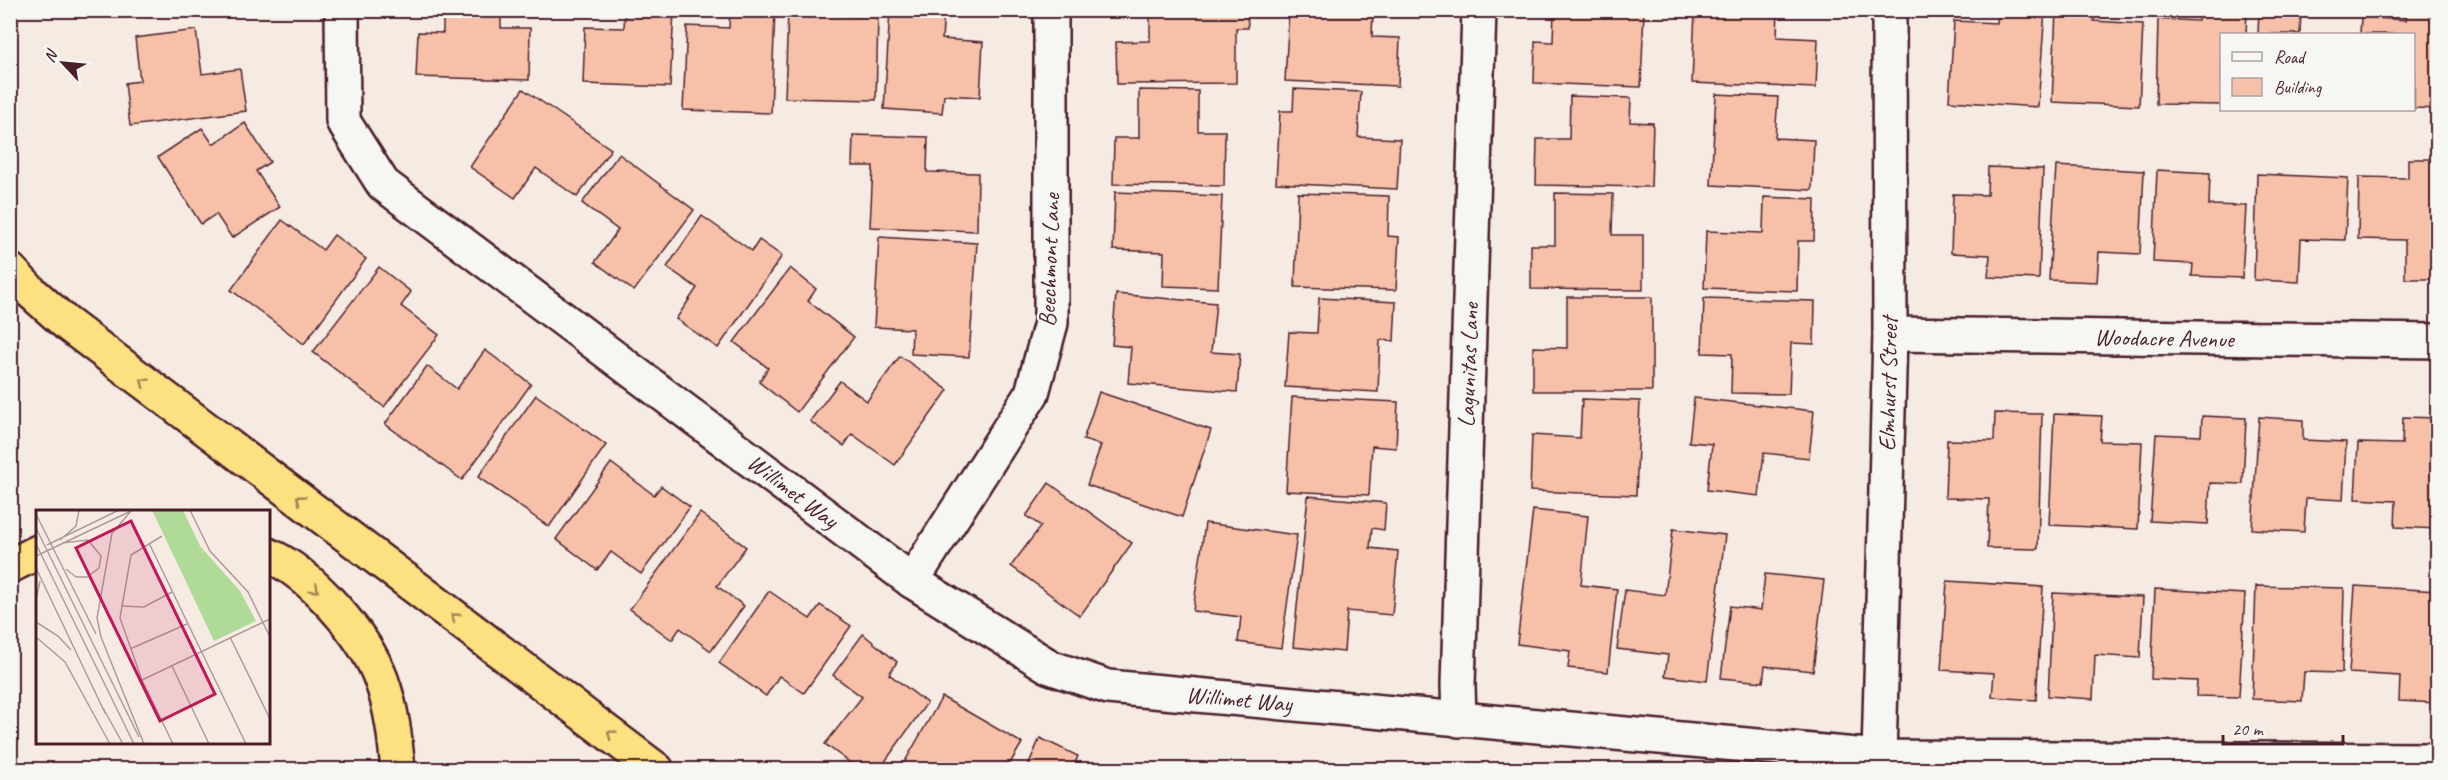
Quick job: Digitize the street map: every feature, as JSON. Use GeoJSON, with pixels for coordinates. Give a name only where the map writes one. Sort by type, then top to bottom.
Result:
{"type":"FeatureCollection","features":[{"type":"Feature","properties":{"kind":"highway"},"geometry":{"type":"LineString","coordinates":[[10,270],[66,323],[657,770]]}},
{"type":"Feature","properties":{"kind":"highway"},"geometry":{"type":"LineString","coordinates":[[10,566],[36,553]]}},
{"type":"Feature","properties":{"kind":"highway"},"geometry":{"type":"LineString","coordinates":[[270,556],[281,560],[319,591],[355,631],[380,677],[394,726],[398,770]]}},
{"type":"Feature","properties":{"kind":"street","name":"Willimet Way"},"geometry":{"type":"LineString","coordinates":[[342,10],[343,121],[383,184],[912,580],[1050,666],[1108,687],[1879,757],[2438,760]]}},
{"type":"Feature","properties":{"kind":"street","name":"Beechmont Lane"},"geometry":{"type":"LineString","coordinates":[[912,580],[1032,393],[1051,323],[1051,10]]}},
{"type":"Feature","properties":{"kind":"street","name":"Lagunitas Lane"},"geometry":{"type":"LineString","coordinates":[[1459,720],[1458,673],[1479,10]]}},
{"type":"Feature","properties":{"kind":"street","name":"Elmhurst Street"},"geometry":{"type":"LineString","coordinates":[[1879,757],[1890,334],[1889,10]]}},
{"type":"Feature","properties":{"kind":"street","name":"Woodacre Avenue"},"geometry":{"type":"LineString","coordinates":[[1890,334],[2438,341]]}},
{"type":"Feature","properties":{"kind":"building"},"geometry":{"type":"Polygon","coordinates":[[[443,10],[501,10],[501,28],[530,28],[529,80],[416,77],[418,32],[443,33],[443,10]]]}},
{"type":"Feature","properties":{"kind":"building"},"geometry":{"type":"Polygon","coordinates":[[[625,10],[674,10],[670,87],[583,84],[585,27],[624,28],[625,10]]]}},
{"type":"Feature","properties":{"kind":"building"},"geometry":{"type":"Polygon","coordinates":[[[730,10],[775,10],[771,113],[683,110],[687,26],[729,28],[730,10]]]}},
{"type":"Feature","properties":{"kind":"building"},"geometry":{"type":"Polygon","coordinates":[[[788,10],[834,10],[833,15],[878,17],[876,100],[785,98],[788,10]]]}},
{"type":"Feature","properties":{"kind":"building"},"geometry":{"type":"Polygon","coordinates":[[[890,10],[944,10],[942,39],[983,42],[980,97],[944,95],[942,113],[884,109],[890,10]]]}},
{"type":"Feature","properties":{"kind":"building"},"geometry":{"type":"Polygon","coordinates":[[[1150,10],[1247,10],[1248,28],[1236,28],[1236,83],[1117,84],[1116,42],[1150,41],[1150,10]]]}},
{"type":"Feature","properties":{"kind":"building"},"geometry":{"type":"Polygon","coordinates":[[[1289,10],[1373,10],[1372,37],[1400,38],[1398,86],[1285,81],[1289,10]]]}},
{"type":"Feature","properties":{"kind":"building"},"geometry":{"type":"Polygon","coordinates":[[[1554,10],[1644,10],[1641,87],[1534,83],[1535,41],[1553,42],[1554,10]]]}},
{"type":"Feature","properties":{"kind":"building"},"geometry":{"type":"Polygon","coordinates":[[[1695,10],[1778,10],[1777,37],[1818,39],[1816,88],[1692,83],[1695,10]]]}},
{"type":"Feature","properties":{"kind":"building"},"geometry":{"type":"Polygon","coordinates":[[[1998,10],[2045,10],[2038,107],[1949,101],[1954,21],[1997,23],[1998,10]]]}},
{"type":"Feature","properties":{"kind":"building"},"geometry":{"type":"Polygon","coordinates":[[[2056,10],[2094,10],[2094,21],[2143,24],[2139,106],[2052,102],[2056,10]]]}},
{"type":"Feature","properties":{"kind":"building"},"geometry":{"type":"Polygon","coordinates":[[[2199,10],[2247,10],[2246,33],[2220,33],[2220,105],[2156,104],[2158,19],[2198,21],[2199,10]]]}},
{"type":"Feature","properties":{"kind":"building"},"geometry":{"type":"Polygon","coordinates":[[[2259,10],[2301,10],[2300,33],[2258,33],[2259,10]]]}},
{"type":"Feature","properties":{"kind":"building"},"geometry":{"type":"Polygon","coordinates":[[[2406,10],[2438,10],[2438,109],[2415,108],[2415,33],[2360,33],[2361,17],[2406,20],[2406,10]]]}},
{"type":"Feature","properties":{"kind":"building"},"geometry":{"type":"Polygon","coordinates":[[[196,30],[202,74],[240,69],[246,111],[130,126],[125,83],[140,81],[135,38],[196,30]]]}},
{"type":"Feature","properties":{"kind":"building"},"geometry":{"type":"Polygon","coordinates":[[[523,89],[611,149],[577,197],[536,168],[515,198],[470,167],[523,89]]]}},
{"type":"Feature","properties":{"kind":"building"},"geometry":{"type":"Polygon","coordinates":[[[1294,89],[1361,92],[1358,137],[1400,139],[1397,189],[1276,183],[1280,111],[1293,111],[1294,89]]]}},
{"type":"Feature","properties":{"kind":"building"},"geometry":{"type":"Polygon","coordinates":[[[1139,90],[1198,91],[1198,131],[1225,131],[1224,186],[1113,184],[1114,138],[1139,138],[1139,90]]]}},
{"type":"Feature","properties":{"kind":"building"},"geometry":{"type":"Polygon","coordinates":[[[1716,94],[1778,97],[1775,138],[1814,140],[1812,190],[1711,185],[1716,94]]]}},
{"type":"Feature","properties":{"kind":"building"},"geometry":{"type":"Polygon","coordinates":[[[1570,96],[1631,98],[1630,122],[1653,123],[1651,187],[1536,185],[1537,139],[1569,139],[1570,96]]]}},
{"type":"Feature","properties":{"kind":"building"},"geometry":{"type":"Polygon","coordinates":[[[245,123],[270,162],[256,171],[280,207],[232,238],[216,214],[201,224],[158,157],[202,128],[213,144],[245,123]]]}},
{"type":"Feature","properties":{"kind":"building"},"geometry":{"type":"Polygon","coordinates":[[[853,135],[928,137],[927,172],[978,173],[977,231],[870,227],[873,166],[852,166],[853,135]]]}},
{"type":"Feature","properties":{"kind":"building"},"geometry":{"type":"Polygon","coordinates":[[[619,154],[694,210],[634,291],[595,262],[618,230],[582,203],[619,154]]]}},
{"type":"Feature","properties":{"kind":"building"},"geometry":{"type":"Polygon","coordinates":[[[2408,159],[2438,159],[2438,279],[2405,279],[2405,240],[2358,239],[2359,177],[2408,178],[2408,159]]]}},
{"type":"Feature","properties":{"kind":"building"},"geometry":{"type":"Polygon","coordinates":[[[2056,166],[2144,171],[2140,254],[2099,252],[2097,282],[2049,280],[2056,166]]]}},
{"type":"Feature","properties":{"kind":"building"},"geometry":{"type":"Polygon","coordinates":[[[1988,167],[2043,169],[2039,279],[1988,277],[1990,255],[1951,253],[1953,194],[1987,195],[1988,167]]]}},
{"type":"Feature","properties":{"kind":"building"},"geometry":{"type":"Polygon","coordinates":[[[2157,170],[2210,173],[2209,205],[2246,206],[2242,278],[2192,276],[2193,264],[2153,262],[2157,170]]]}},
{"type":"Feature","properties":{"kind":"building"},"geometry":{"type":"Polygon","coordinates":[[[2257,174],[2348,178],[2345,240],[2301,239],[2299,282],[2254,280],[2257,174]]]}},
{"type":"Feature","properties":{"kind":"building"},"geometry":{"type":"Polygon","coordinates":[[[1115,192],[1222,196],[1218,288],[1163,286],[1164,252],[1113,250],[1115,192]]]}},
{"type":"Feature","properties":{"kind":"building"},"geometry":{"type":"Polygon","coordinates":[[[1298,193],[1389,196],[1388,236],[1399,237],[1396,290],[1295,287],[1298,193]]]}},
{"type":"Feature","properties":{"kind":"building"},"geometry":{"type":"Polygon","coordinates":[[[1555,193],[1613,194],[1612,235],[1643,235],[1643,290],[1531,289],[1531,245],[1555,245],[1555,193]]]}},
{"type":"Feature","properties":{"kind":"building"},"geometry":{"type":"Polygon","coordinates":[[[1764,197],[1815,199],[1814,241],[1798,241],[1797,291],[1704,288],[1706,231],[1763,233],[1764,197]]]}},
{"type":"Feature","properties":{"kind":"building"},"geometry":{"type":"Polygon","coordinates":[[[702,216],[752,251],[759,240],[782,256],[718,348],[676,319],[697,288],[667,267],[702,216]]]}},
{"type":"Feature","properties":{"kind":"building"},"geometry":{"type":"Polygon","coordinates":[[[282,220],[323,250],[334,235],[366,259],[304,344],[231,290],[282,220]]]}},
{"type":"Feature","properties":{"kind":"building"},"geometry":{"type":"Polygon","coordinates":[[[879,237],[977,243],[969,357],[911,354],[912,329],[874,327],[879,237]]]}},
{"type":"Feature","properties":{"kind":"building"},"geometry":{"type":"Polygon","coordinates":[[[379,267],[411,292],[401,306],[439,335],[384,407],[313,352],[379,267]]]}},
{"type":"Feature","properties":{"kind":"building"},"geometry":{"type":"Polygon","coordinates":[[[790,268],[816,289],[808,301],[854,337],[797,412],[759,382],[768,368],[734,342],[790,268]]]}},
{"type":"Feature","properties":{"kind":"building"},"geometry":{"type":"Polygon","coordinates":[[[1116,294],[1216,303],[1211,352],[1240,354],[1237,392],[1128,383],[1131,347],[1112,345],[1116,294]]]}},
{"type":"Feature","properties":{"kind":"building"},"geometry":{"type":"Polygon","coordinates":[[[1567,297],[1652,297],[1652,391],[1533,391],[1533,347],[1567,348],[1567,297]]]}},
{"type":"Feature","properties":{"kind":"building"},"geometry":{"type":"Polygon","coordinates":[[[1319,298],[1396,302],[1394,341],[1380,340],[1378,392],[1285,387],[1289,332],[1317,333],[1319,298]]]}},
{"type":"Feature","properties":{"kind":"building"},"geometry":{"type":"Polygon","coordinates":[[[1704,298],[1815,301],[1814,344],[1791,343],[1789,394],[1731,393],[1732,354],[1702,353],[1704,298]]]}},
{"type":"Feature","properties":{"kind":"building"},"geometry":{"type":"Polygon","coordinates":[[[485,350],[531,384],[462,480],[385,424],[427,366],[457,389],[485,350]]]}},
{"type":"Feature","properties":{"kind":"building"},"geometry":{"type":"Polygon","coordinates":[[[900,356],[948,390],[895,465],[852,434],[844,446],[810,421],[840,381],[867,401],[900,356]]]}},
{"type":"Feature","properties":{"kind":"building"},"geometry":{"type":"Polygon","coordinates":[[[1099,392],[1211,430],[1182,517],[1087,485],[1101,445],[1083,440],[1099,392]]]}},
{"type":"Feature","properties":{"kind":"building"},"geometry":{"type":"Polygon","coordinates":[[[536,395],[606,445],[549,527],[478,477],[536,395]]]}},
{"type":"Feature","properties":{"kind":"building"},"geometry":{"type":"Polygon","coordinates":[[[1292,397],[1398,402],[1396,448],[1372,446],[1369,495],[1286,491],[1292,397]]]}},
{"type":"Feature","properties":{"kind":"building"},"geometry":{"type":"Polygon","coordinates":[[[1694,398],[1814,411],[1809,458],[1764,453],[1759,496],[1707,490],[1712,444],[1689,442],[1694,398]]]}},
{"type":"Feature","properties":{"kind":"building"},"geometry":{"type":"Polygon","coordinates":[[[1582,399],[1640,401],[1636,495],[1530,491],[1532,435],[1580,438],[1582,399]]]}},
{"type":"Feature","properties":{"kind":"building"},"geometry":{"type":"Polygon","coordinates":[[[1995,413],[2042,414],[2038,549],[1987,548],[1989,499],[1945,498],[1947,440],[1994,441],[1995,413]]]}},
{"type":"Feature","properties":{"kind":"building"},"geometry":{"type":"Polygon","coordinates":[[[2054,414],[2102,416],[2100,441],[2142,442],[2138,529],[2049,525],[2054,414]]]}},
{"type":"Feature","properties":{"kind":"building"},"geometry":{"type":"Polygon","coordinates":[[[2202,416],[2246,418],[2243,484],[2210,483],[2208,524],[2150,521],[2156,434],[2201,436],[2202,416]]]}},
{"type":"Feature","properties":{"kind":"building"},"geometry":{"type":"Polygon","coordinates":[[[2259,417],[2303,420],[2303,440],[2346,442],[2343,500],[2306,498],[2304,532],[2252,529],[2259,417]]]}},
{"type":"Feature","properties":{"kind":"building"},"geometry":{"type":"Polygon","coordinates":[[[2403,417],[2438,418],[2438,529],[2395,527],[2396,501],[2355,499],[2358,443],[2402,444],[2403,417]]]}},
{"type":"Feature","properties":{"kind":"building"},"geometry":{"type":"Polygon","coordinates":[[[611,463],[654,495],[661,486],[690,507],[641,574],[611,552],[597,570],[556,539],[611,463]]]}},
{"type":"Feature","properties":{"kind":"building"},"geometry":{"type":"Polygon","coordinates":[[[1049,483],[1132,543],[1080,616],[1011,566],[1041,526],[1026,516],[1049,483]]]}},
{"type":"Feature","properties":{"kind":"building"},"geometry":{"type":"Polygon","coordinates":[[[1308,496],[1386,503],[1384,530],[1372,528],[1370,548],[1398,551],[1392,615],[1347,611],[1344,652],[1293,647],[1308,496]]]}},
{"type":"Feature","properties":{"kind":"building"},"geometry":{"type":"Polygon","coordinates":[[[1533,510],[1588,516],[1581,585],[1617,589],[1608,672],[1568,668],[1570,651],[1517,644],[1533,510]]]}},
{"type":"Feature","properties":{"kind":"building"},"geometry":{"type":"Polygon","coordinates":[[[700,513],[746,547],[717,586],[744,606],[711,651],[680,628],[672,640],[630,609],[700,513]]]}},
{"type":"Feature","properties":{"kind":"building"},"geometry":{"type":"Polygon","coordinates":[[[1205,523],[1297,535],[1281,648],[1238,642],[1241,617],[1193,611],[1205,523]]]}},
{"type":"Feature","properties":{"kind":"building"},"geometry":{"type":"Polygon","coordinates":[[[1673,529],[1725,535],[1707,681],[1665,676],[1668,655],[1617,649],[1625,590],[1665,595],[1673,529]]]}},
{"type":"Feature","properties":{"kind":"building"},"geometry":{"type":"Polygon","coordinates":[[[1765,574],[1824,580],[1813,671],[1765,666],[1763,682],[1721,678],[1730,606],[1761,610],[1765,574]]]}},
{"type":"Feature","properties":{"kind":"building"},"geometry":{"type":"Polygon","coordinates":[[[1947,581],[2043,587],[2036,700],[1992,697],[1994,673],[1941,670],[1947,581]]]}},
{"type":"Feature","properties":{"kind":"building"},"geometry":{"type":"Polygon","coordinates":[[[2256,586],[2344,588],[2342,673],[2304,672],[2302,701],[2252,699],[2256,586]]]}},
{"type":"Feature","properties":{"kind":"building"},"geometry":{"type":"Polygon","coordinates":[[[2355,586],[2438,591],[2438,703],[2399,701],[2400,676],[2349,673],[2355,586]]]}},
{"type":"Feature","properties":{"kind":"building"},"geometry":{"type":"Polygon","coordinates":[[[2155,589],[2245,594],[2239,697],[2196,696],[2197,681],[2151,679],[2155,589]]]}},
{"type":"Feature","properties":{"kind":"building"},"geometry":{"type":"Polygon","coordinates":[[[769,591],[810,619],[820,605],[851,626],[804,693],[779,676],[766,696],[719,663],[769,591]]]}},
{"type":"Feature","properties":{"kind":"building"},"geometry":{"type":"Polygon","coordinates":[[[2053,593],[2143,597],[2140,658],[2095,655],[2093,699],[2048,696],[2053,593]]]}},
{"type":"Feature","properties":{"kind":"building"},"geometry":{"type":"Polygon","coordinates":[[[863,634],[897,662],[889,674],[927,703],[879,770],[860,770],[825,744],[862,697],[833,675],[863,634]]]}},
{"type":"Feature","properties":{"kind":"building"},"geometry":{"type":"Polygon","coordinates":[[[942,697],[1022,743],[1006,770],[900,770],[942,697]]]}},
{"type":"Feature","properties":{"kind":"building"},"geometry":{"type":"Polygon","coordinates":[[[1040,738],[1078,756],[1072,770],[1026,770],[1040,738]]]}}]}
